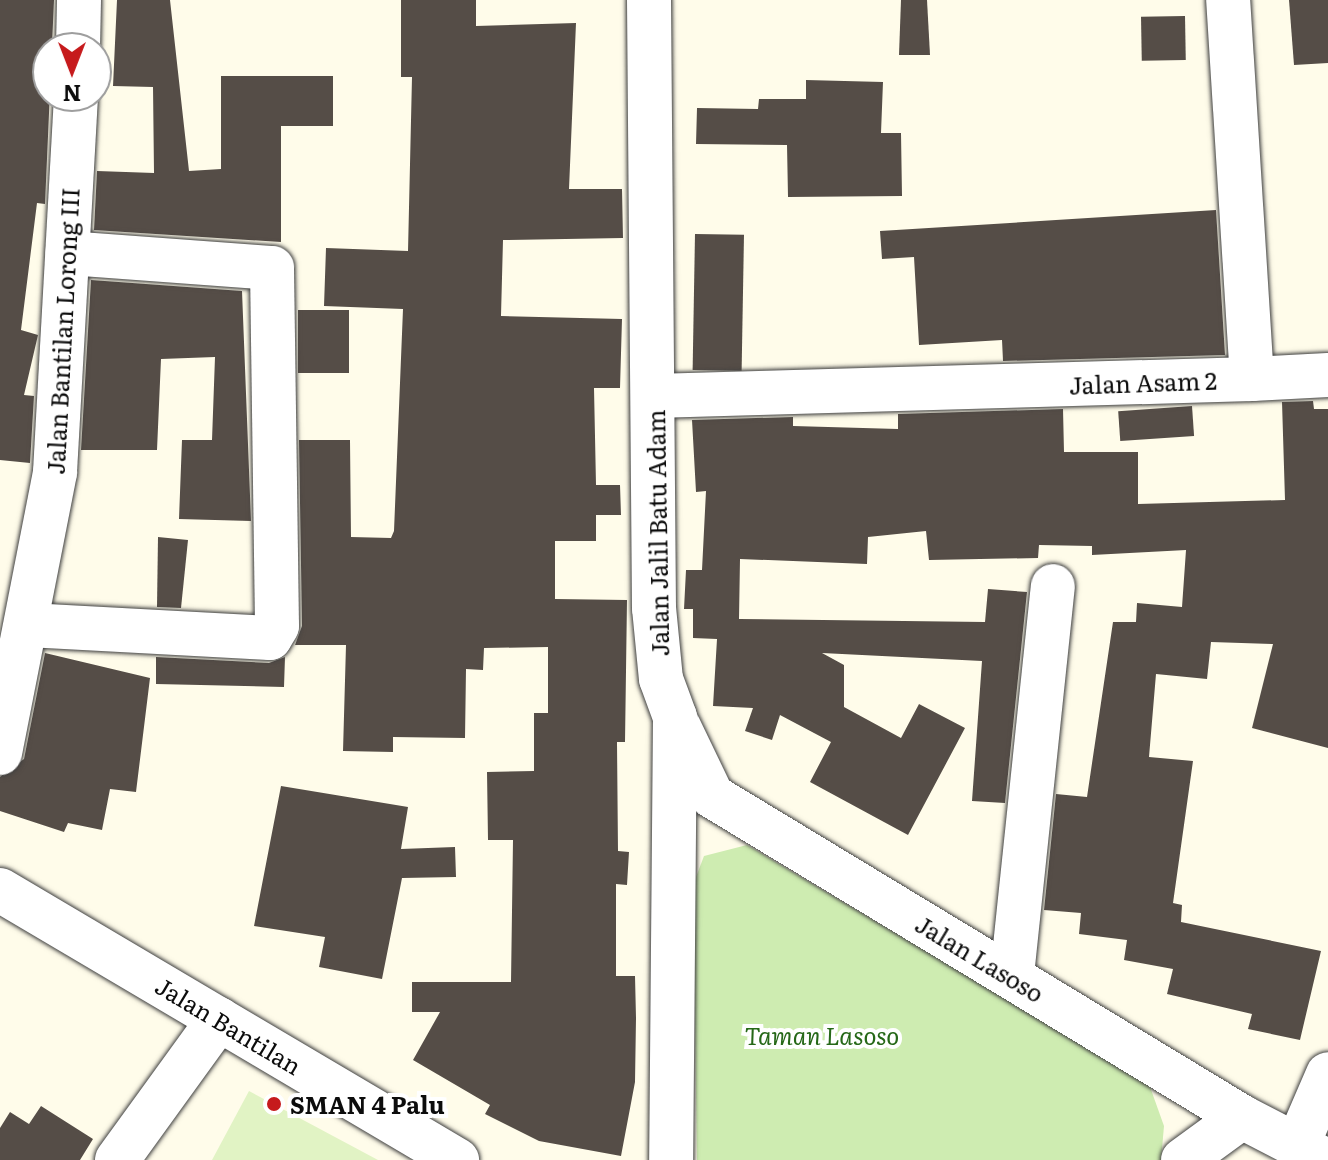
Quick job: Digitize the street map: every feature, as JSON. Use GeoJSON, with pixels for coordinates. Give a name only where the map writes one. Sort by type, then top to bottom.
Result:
{"type":"FeatureCollection","features":[{"type":"Feature","properties":{"kind":"street"},"geometry":{"type":"LineString","coordinates":[[78,32],[79,0]]}},
{"type":"Feature","properties":{"kind":"street","name":"Jalan Jalil Batu Adam"},"geometry":{"type":"LineString","coordinates":[[649,0],[654,608],[661,679],[675,717],[671,1160]]}},
{"type":"Feature","properties":{"kind":"street","name":"Jalan Asam 2"},"geometry":{"type":"LineString","coordinates":[[654,396],[1252,379],[1228,0]]}},
{"type":"Feature","properties":{"kind":"street","name":"Jalan Bantilan Lorong III"},"geometry":{"type":"LineString","coordinates":[[0,753],[28,625],[55,472],[75,112]]}},
{"type":"Feature","properties":{"kind":"street"},"geometry":{"type":"LineString","coordinates":[[28,625],[270,638],[277,626],[272,268],[68,253]]}},
{"type":"Feature","properties":{"kind":"street"},"geometry":{"type":"LineString","coordinates":[[1252,379],[1328,375]]}},
{"type":"Feature","properties":{"kind":"street"},"geometry":{"type":"LineString","coordinates":[[1012,975],[1053,586]]}},
{"type":"Feature","properties":{"kind":"street","name":"Jalan Lasoso"},"geometry":{"type":"LineString","coordinates":[[675,717],[712,796],[1242,1117],[1311,1153]]}},
{"type":"Feature","properties":{"kind":"street","name":"Jalan Bantilan"},"geometry":{"type":"LineString","coordinates":[[0,890],[457,1160]]}},
{"type":"Feature","properties":{"kind":"street"},"geometry":{"type":"LineString","coordinates":[[117,1160],[219,1019]]}},
{"type":"Feature","properties":{"kind":"street"},"geometry":{"type":"LineString","coordinates":[[1311,1153],[1328,1074]]}},
{"type":"Feature","properties":{"kind":"street"},"geometry":{"type":"LineString","coordinates":[[1183,1160],[1242,1117]]}},
{"type":"Feature","properties":{"kind":"green space","name":"Taman Lasoso"},"geometry":{"type":"Polygon","coordinates":[[[747,845],[1149,1084],[1164,1126],[1161,1160],[697,1160],[693,885],[704,856],[747,845]]]}},
{"type":"Feature","properties":{"kind":"green space"},"geometry":{"type":"Polygon","coordinates":[[[249,1091],[378,1160],[212,1160],[249,1091]]]}},
{"type":"Feature","properties":{"kind":"building"},"geometry":{"type":"Polygon","coordinates":[[[0,0],[54,0],[53,32],[32,32],[32,112],[49,112],[45,204],[37,203],[21,330],[38,335],[24,395],[34,396],[30,463],[0,460],[0,0]]]}},
{"type":"Feature","properties":{"kind":"building"},"geometry":{"type":"Polygon","coordinates":[[[117,0],[170,0],[189,171],[221,169],[221,76],[333,76],[333,126],[281,126],[281,242],[94,230],[97,171],[154,173],[153,87],[113,86],[117,0]]]}},
{"type":"Feature","properties":{"kind":"building"},"geometry":{"type":"Polygon","coordinates":[[[401,0],[476,0],[476,26],[576,23],[569,189],[622,189],[623,238],[503,240],[501,316],[622,319],[620,388],[594,388],[596,485],[620,485],[621,515],[596,515],[596,541],[555,541],[555,599],[627,600],[625,742],[617,742],[618,851],[629,852],[627,885],[616,884],[616,976],[635,976],[636,1018],[635,1082],[621,1156],[539,1141],[485,1114],[490,1105],[413,1060],[440,1012],[412,1012],[412,982],[511,982],[513,840],[488,840],[487,772],[534,771],[534,713],[548,713],[548,647],[484,648],[483,670],[466,669],[465,738],[393,737],[393,752],[343,751],[346,645],[295,645],[302,626],[299,440],[350,440],[351,537],[391,538],[394,531],[403,309],[324,306],[326,248],[408,251],[412,77],[401,77],[401,0]]]}},
{"type":"Feature","properties":{"kind":"building"},"geometry":{"type":"Polygon","coordinates":[[[901,0],[927,0],[930,55],[899,55],[901,0]]]}},
{"type":"Feature","properties":{"kind":"building"},"geometry":{"type":"Polygon","coordinates":[[[1289,0],[1328,0],[1328,63],[1294,65],[1289,0]]]}},
{"type":"Feature","properties":{"kind":"building"},"geometry":{"type":"Polygon","coordinates":[[[1185,16],[1186,60],[1142,61],[1141,17],[1185,16]]]}},
{"type":"Feature","properties":{"kind":"building"},"geometry":{"type":"Polygon","coordinates":[[[806,80],[883,82],[881,133],[901,133],[902,196],[788,197],[787,145],[696,144],[697,108],[758,109],[759,99],[806,99],[806,80]]]}},
{"type":"Feature","properties":{"kind":"building"},"geometry":{"type":"Polygon","coordinates":[[[1216,210],[1225,355],[1003,361],[1002,340],[919,345],[914,257],[882,259],[880,231],[1216,210]]]}},
{"type":"Feature","properties":{"kind":"building"},"geometry":{"type":"Polygon","coordinates":[[[695,234],[744,235],[742,371],[693,370],[695,234]]]}},
{"type":"Feature","properties":{"kind":"building"},"geometry":{"type":"Polygon","coordinates":[[[91,280],[242,291],[251,521],[179,519],[182,440],[212,440],[215,357],[161,359],[157,450],[81,450],[91,280]]]}},
{"type":"Feature","properties":{"kind":"building"},"geometry":{"type":"Polygon","coordinates":[[[298,310],[349,310],[349,373],[298,373],[298,310]]]}},
{"type":"Feature","properties":{"kind":"building"},"geometry":{"type":"Polygon","coordinates":[[[1313,401],[1314,409],[1328,409],[1328,748],[1252,728],[1273,644],[1211,642],[1207,679],[1156,674],[1149,757],[1193,761],[1173,903],[1182,905],[1181,922],[1321,951],[1300,1040],[1248,1029],[1252,1014],[1167,994],[1173,969],[1124,960],[1127,940],[1079,934],[1081,913],[1044,910],[1056,794],[1087,797],[1113,622],[1136,622],[1137,603],[1182,607],[1186,550],[1092,555],[1092,546],[1039,545],[1038,558],[929,560],[926,531],[868,537],[867,564],[740,559],[739,619],[985,622],[988,589],[1027,592],[1005,803],[972,801],[982,661],[822,653],[844,665],[844,707],[901,738],[919,704],[965,728],[908,835],[810,782],[831,742],[780,715],[772,740],[745,731],[753,708],[713,706],[717,639],[693,638],[693,609],[684,609],[686,570],[702,570],[706,491],[696,492],[692,420],[793,417],[793,426],[898,429],[898,414],[1063,409],[1064,452],[1138,452],[1138,504],[1285,500],[1282,402],[1313,401]]]}},
{"type":"Feature","properties":{"kind":"building"},"geometry":{"type":"Polygon","coordinates":[[[1192,406],[1194,436],[1120,441],[1118,411],[1192,406]]]}},
{"type":"Feature","properties":{"kind":"building"},"geometry":{"type":"Polygon","coordinates":[[[158,537],[188,540],[181,608],[157,607],[158,537]]]}},
{"type":"Feature","properties":{"kind":"building"},"geometry":{"type":"Polygon","coordinates":[[[45,653],[150,678],[136,792],[110,789],[102,830],[68,823],[64,832],[0,811],[0,777],[24,759],[45,653]]]}},
{"type":"Feature","properties":{"kind":"building"},"geometry":{"type":"Polygon","coordinates":[[[156,657],[269,663],[285,657],[284,687],[156,684],[156,657]]]}},
{"type":"Feature","properties":{"kind":"building"},"geometry":{"type":"Polygon","coordinates":[[[281,786],[408,807],[401,849],[455,847],[456,877],[402,878],[382,979],[319,967],[325,937],[254,926],[281,786]]]}},
{"type":"Feature","properties":{"kind":"building"},"geometry":{"type":"Polygon","coordinates":[[[41,1106],[93,1139],[80,1160],[0,1160],[0,1128],[10,1112],[29,1124],[41,1106]]]}},
{"type":"Feature","properties":{"kind":"place","name":"SMAN 4 Palu"},"geometry":{"type":"Point","coordinates":[274,1104]}}]}
